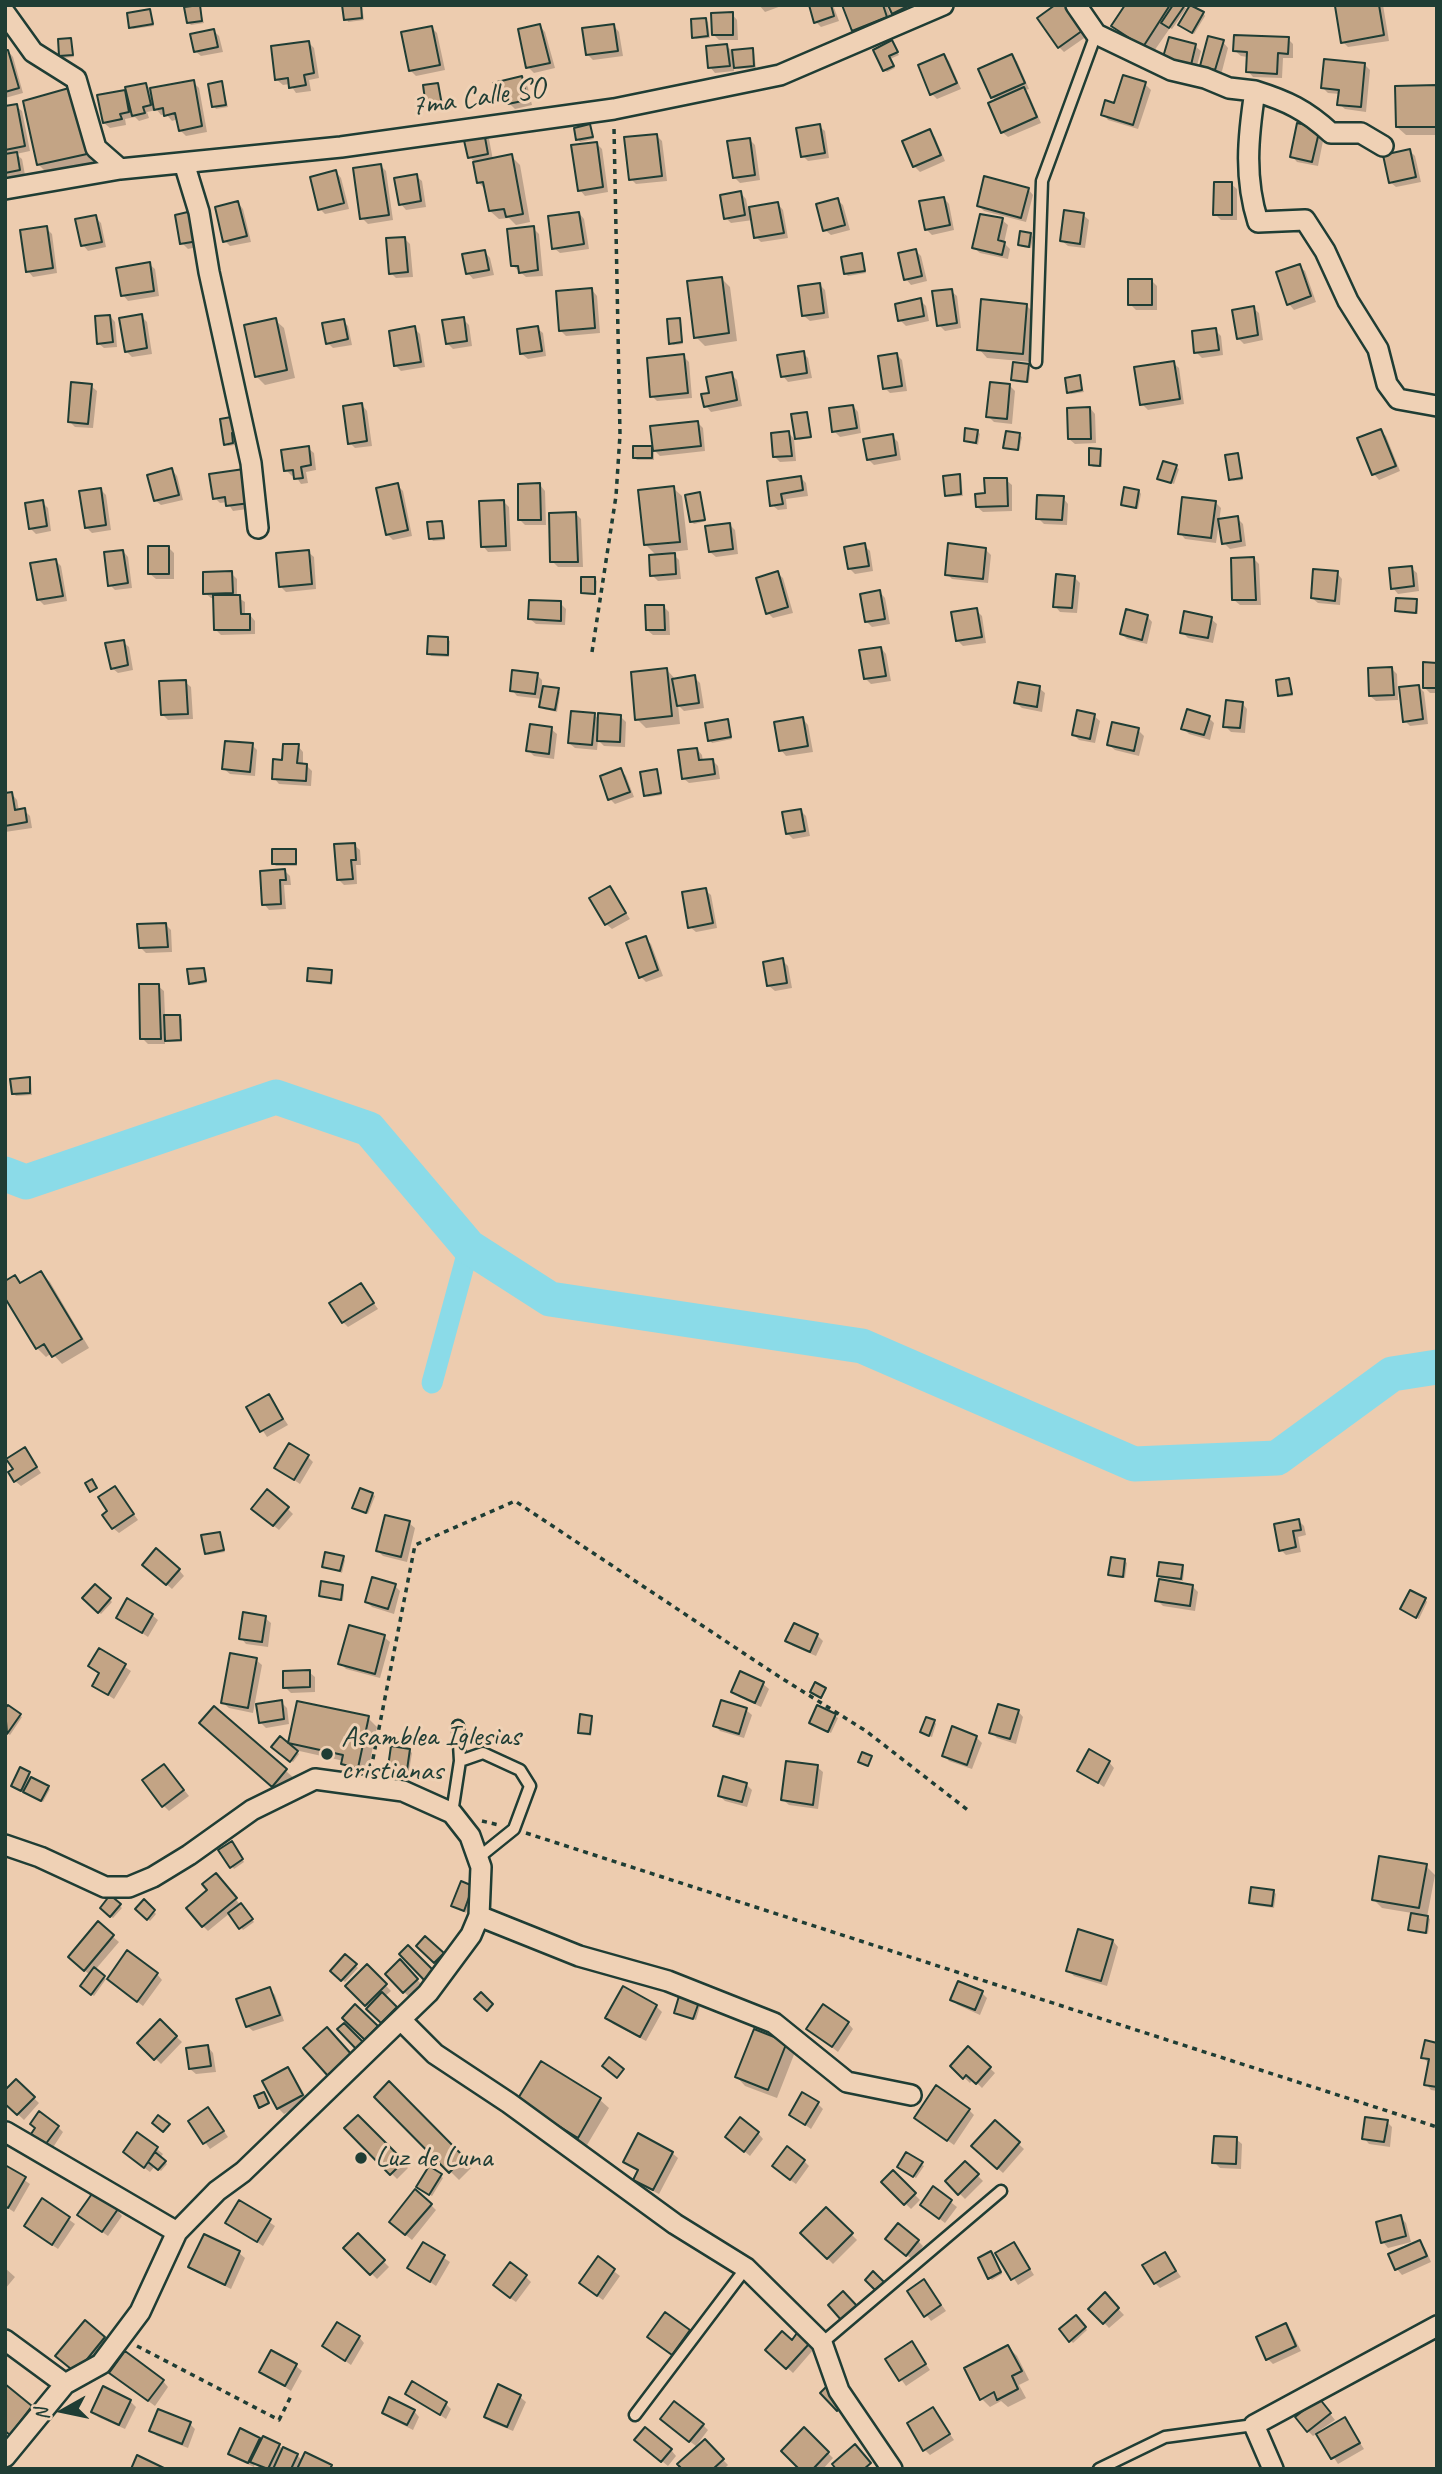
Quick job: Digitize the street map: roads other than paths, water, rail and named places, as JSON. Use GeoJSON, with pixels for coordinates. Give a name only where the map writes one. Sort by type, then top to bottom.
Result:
{"type":"FeatureCollection","features":[{"type":"Feature","properties":{"kind":"street","name":"7ma Calle SO"},"geometry":{"type":"LineString","coordinates":[[5,189],[120,169],[341,147],[614,109],[780,75],[943,5]]}},
{"type":"Feature","properties":{"kind":"street"},"geometry":{"type":"LineString","coordinates":[[1076,5],[1096,34],[1171,70],[1205,78],[1229,88],[1255,91],[1289,102],[1313,116],[1331,133],[1361,134],[1384,146]]}},
{"type":"Feature","properties":{"kind":"street"},"geometry":{"type":"LineString","coordinates":[[5,13],[33,52],[76,79],[96,148],[120,169]]}},
{"type":"Feature","properties":{"kind":"street"},"geometry":{"type":"LineString","coordinates":[[1255,91],[1247,166],[1250,198],[1258,222],[1305,220],[1325,251],[1348,301],[1378,349],[1387,384],[1398,399],[1437,406]]}},
{"type":"Feature","properties":{"kind":"street"},"geometry":{"type":"LineString","coordinates":[[184,163],[199,212],[209,272],[251,463],[257,528]]}},
{"type":"Feature","properties":{"kind":"street"},"geometry":{"type":"LineString","coordinates":[[5,1845],[40,1857],[105,1887],[129,1887],[180,1861],[252,1810],[315,1779],[402,1791],[452,1813],[470,1836],[481,1867],[479,1916],[471,1935],[428,1993],[253,2163],[217,2191],[177,2232],[140,2312],[100,2364],[65,2384],[5,2457]]}},
{"type":"Feature","properties":{"kind":"street"},"geometry":{"type":"LineString","coordinates":[[479,1916],[579,1955],[668,1981],[774,2023],[847,2082],[911,2095]]}},
{"type":"Feature","properties":{"kind":"street"},"geometry":{"type":"LineString","coordinates":[[401,2020],[435,2054],[509,2103],[675,2224],[746,2268],[822,2343],[839,2391],[892,2469]]}},
{"type":"Feature","properties":{"kind":"street"},"geometry":{"type":"LineString","coordinates":[[6,2132],[177,2232]]}},
{"type":"Feature","properties":{"kind":"street"},"geometry":{"type":"LineString","coordinates":[[1273,2469],[1254,2425],[1437,2326]]}},
{"type":"Feature","properties":{"kind":"street"},"geometry":{"type":"LineString","coordinates":[[5,2340],[65,2384]]}},
{"type":"Feature","properties":{"kind":"lane"},"geometry":{"type":"LineString","coordinates":[[1036,362],[1042,181],[1096,34]]}},
{"type":"Feature","properties":{"kind":"lane"},"geometry":{"type":"LineString","coordinates":[[452,1813],[460,1761],[458,1726]]}},
{"type":"Feature","properties":{"kind":"lane"},"geometry":{"type":"LineString","coordinates":[[460,1761],[483,1753],[520,1770],[530,1786],[514,1829],[478,1858]]}},
{"type":"Feature","properties":{"kind":"lane"},"geometry":{"type":"LineString","coordinates":[[822,2343],[1001,2191]]}},
{"type":"Feature","properties":{"kind":"lane"},"geometry":{"type":"LineString","coordinates":[[635,2415],[746,2268]]}},
{"type":"Feature","properties":{"kind":"lane"},"geometry":{"type":"LineString","coordinates":[[1099,2469],[1165,2437],[1254,2425]]}},
{"type":"Feature","properties":{"kind":"waterway"},"geometry":{"type":"LineString","coordinates":[[5,1174],[26,1182],[276,1097],[369,1129],[469,1247],[550,1299],[862,1346],[1134,1464],[1277,1458],[1392,1374],[1437,1367]]}},
{"type":"Feature","properties":{"kind":"waterway"},"geometry":{"type":"LineString","coordinates":[[432,1383],[469,1247]]}},
{"type":"Feature","properties":{"kind":"place","name":"Asamblea Iglesias cristianas"},"geometry":{"type":"Point","coordinates":[327,1754]}},
{"type":"Feature","properties":{"kind":"place","name":"Luz de Luna"},"geometry":{"type":"Point","coordinates":[361,2158]}}]}
